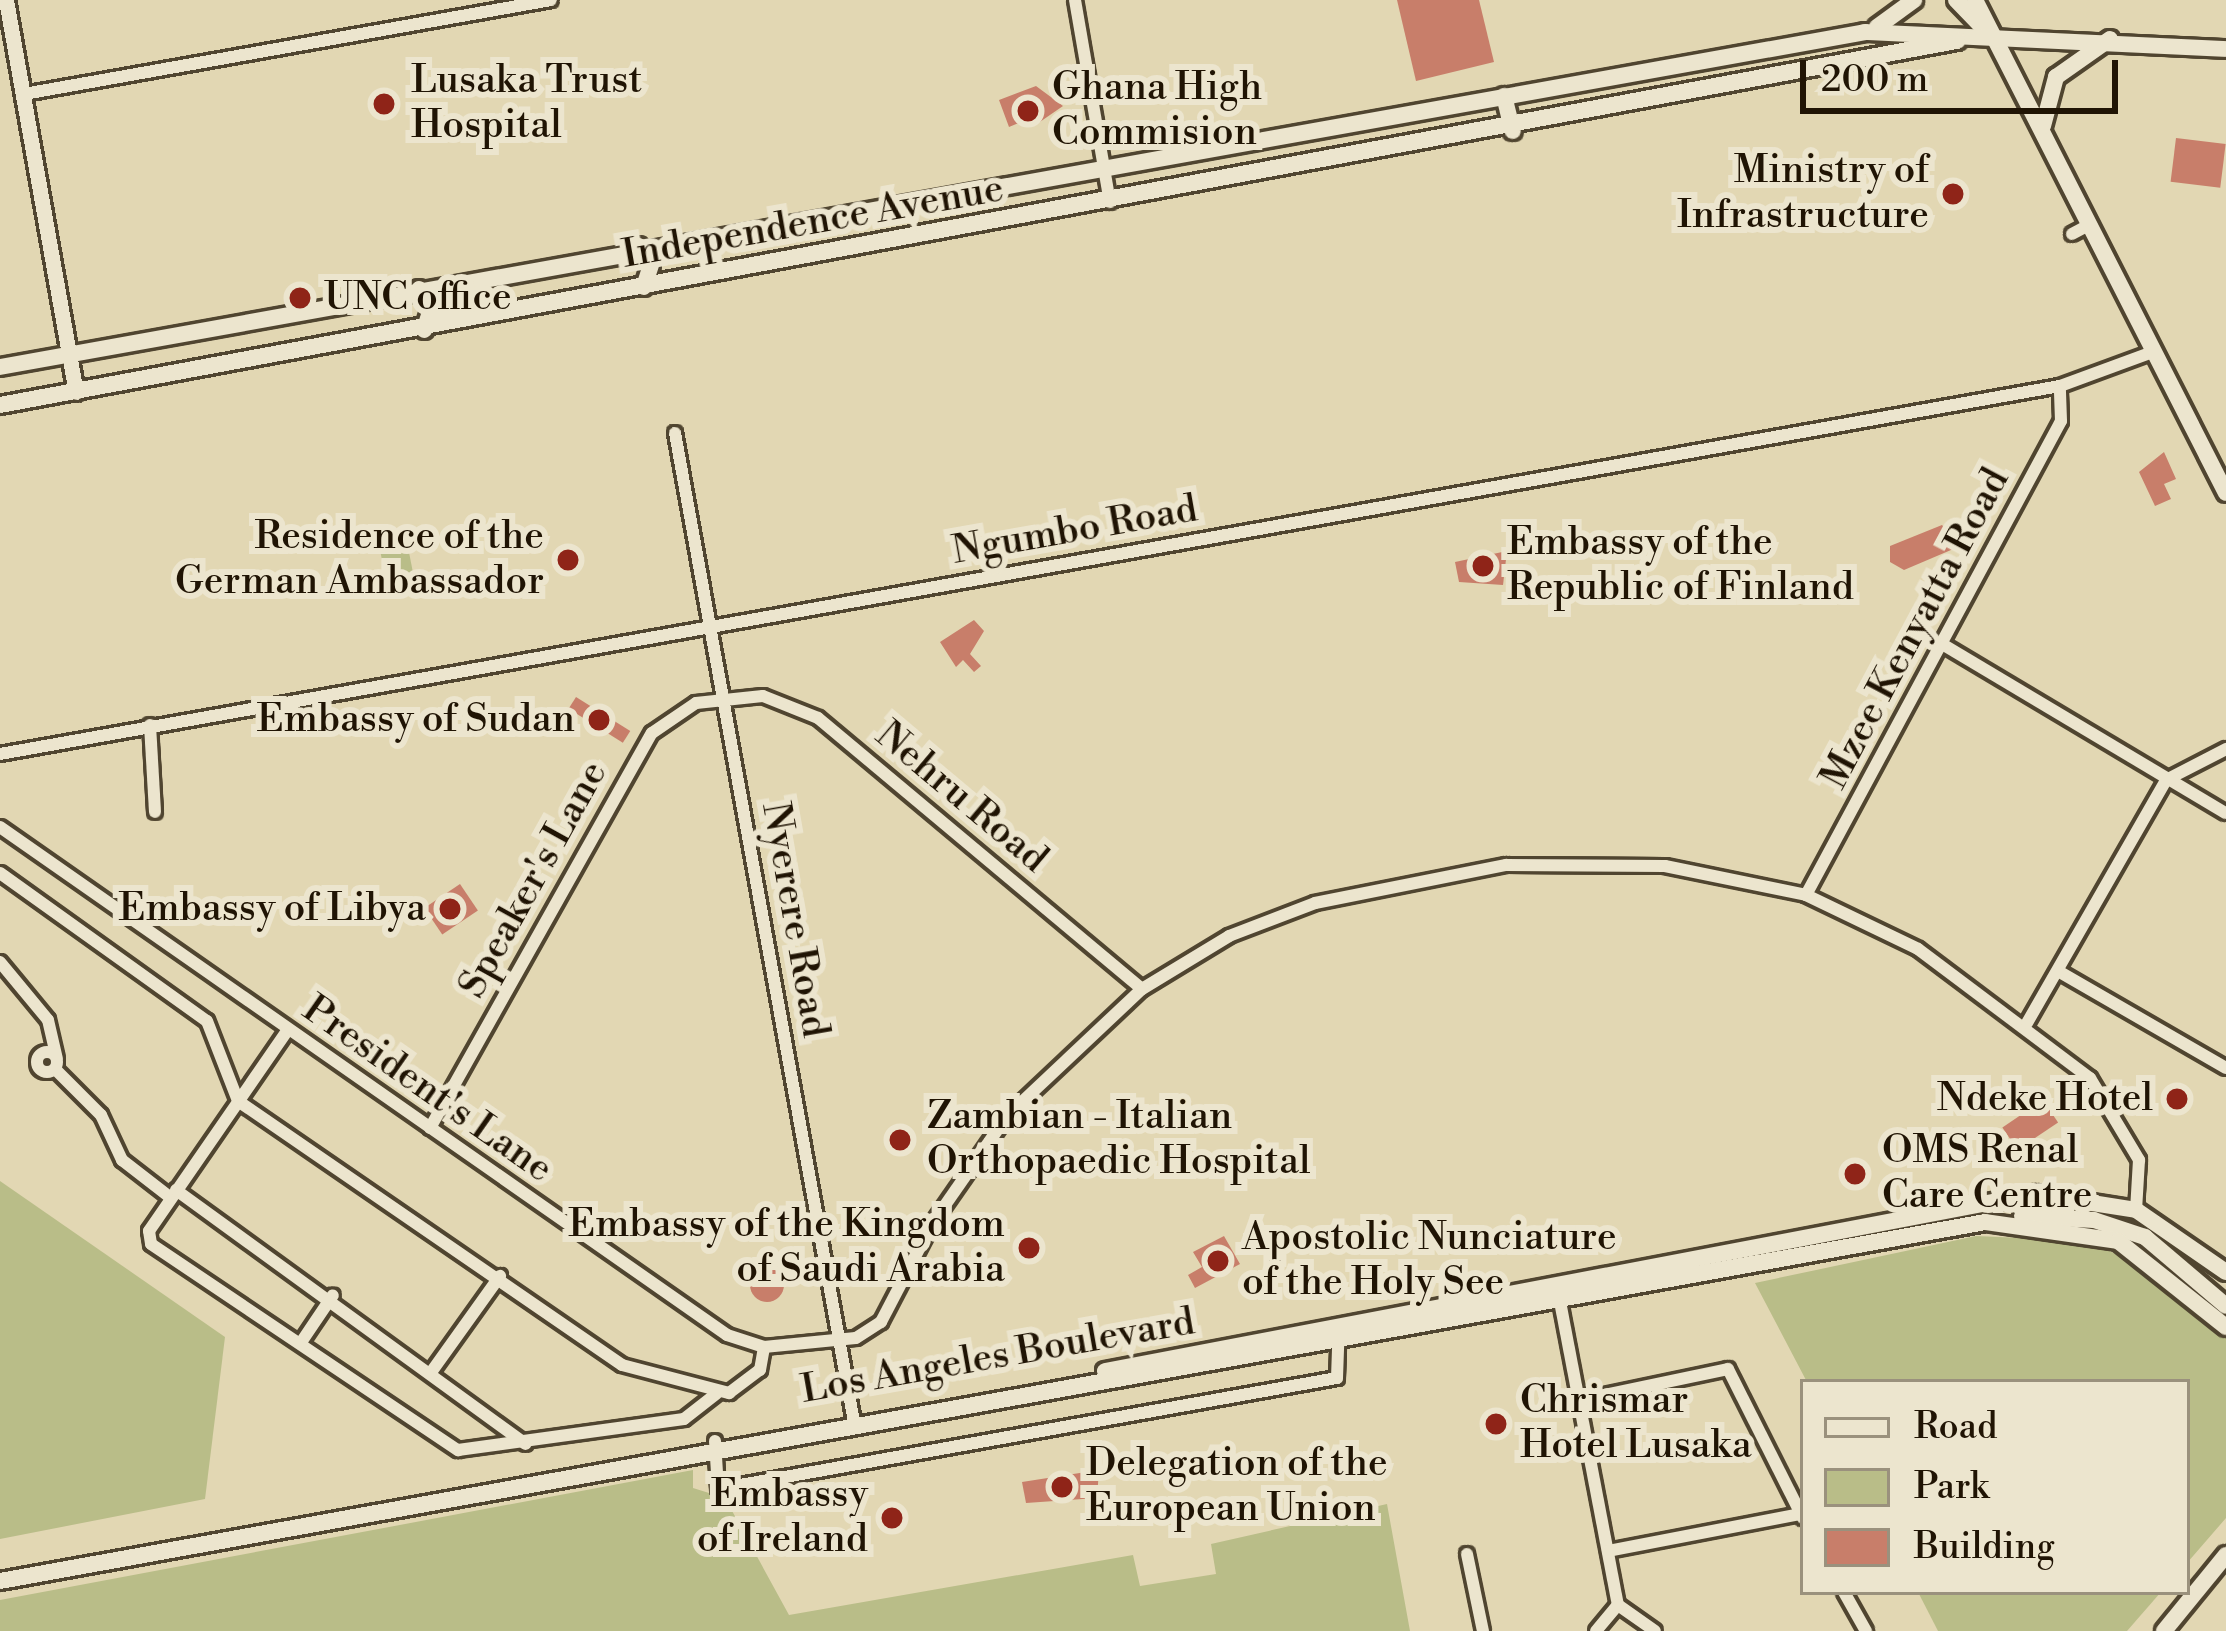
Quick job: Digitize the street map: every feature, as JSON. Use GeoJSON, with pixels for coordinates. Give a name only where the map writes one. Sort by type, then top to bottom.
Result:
{"type":"FeatureCollection","features":[{"type":"Feature","properties":{"kind":"main road"},"geometry":{"type":"LineString","coordinates":[[1864,32],[1914,0]]}},
{"type":"Feature","properties":{"kind":"main road"},"geometry":{"type":"LineString","coordinates":[[1956,0],[1990,34]]}},
{"type":"Feature","properties":{"kind":"main road"},"geometry":{"type":"LineString","coordinates":[[1975,0],[2226,493]]}},
{"type":"Feature","properties":{"kind":"main road","name":"Independence Avenue"},"geometry":{"type":"LineString","coordinates":[[0,367],[648,244],[1864,32],[2114,37],[2226,49]]}},
{"type":"Feature","properties":{"kind":"main road","name":"Independence Avenue"},"geometry":{"type":"LineString","coordinates":[[0,405],[1513,131],[1990,34]]}},
{"type":"Feature","properties":{"kind":"main road"},"geometry":{"type":"LineString","coordinates":[[2042,127],[2056,77],[2114,37]]}},
{"type":"Feature","properties":{"kind":"main road"},"geometry":{"type":"LineString","coordinates":[[1504,96],[1513,131]]}},
{"type":"Feature","properties":{"kind":"main road"},"geometry":{"type":"LineString","coordinates":[[648,244],[653,285]]}},
{"type":"Feature","properties":{"kind":"main road"},"geometry":{"type":"LineString","coordinates":[[428,288],[434,328]]}},
{"type":"Feature","properties":{"kind":"main road","name":"Los Angeles Boulevard"},"geometry":{"type":"LineString","coordinates":[[854,1422],[1338,1342],[2006,1200],[2066,1193],[2136,1210],[2226,1272]]}},
{"type":"Feature","properties":{"kind":"main road","name":"Los Angeles Boulevard"},"geometry":{"type":"LineString","coordinates":[[2006,1200],[2096,1210],[2150,1228],[2226,1291]]}},
{"type":"Feature","properties":{"kind":"main road","name":"Los Angeles Boulevard"},"geometry":{"type":"LineString","coordinates":[[0,1581],[1559,1295],[2055,1214],[2145,1238],[2226,1306]]}},
{"type":"Feature","properties":{"kind":"main road","name":"Los Angeles Boulevard"},"geometry":{"type":"LineString","coordinates":[[2002,1222],[2118,1241],[2226,1327]]}},
{"type":"Feature","properties":{"kind":"main road","name":"Los Angeles Boulevard"},"geometry":{"type":"LineString","coordinates":[[0,1570],[716,1447]]}},
{"type":"Feature","properties":{"kind":"main road"},"geometry":{"type":"LineString","coordinates":[[2164,1631],[2226,1555]]}},
{"type":"Feature","properties":{"kind":"street"},"geometry":{"type":"LineString","coordinates":[[6,0],[76,392]]}},
{"type":"Feature","properties":{"kind":"street"},"geometry":{"type":"LineString","coordinates":[[24,94],[551,0]]}},
{"type":"Feature","properties":{"kind":"street"},"geometry":{"type":"LineString","coordinates":[[1075,0],[1110,203]]}},
{"type":"Feature","properties":{"kind":"street"},"geometry":{"type":"LineString","coordinates":[[2072,234],[2091,224]]}},
{"type":"Feature","properties":{"kind":"street","name":"Ngumbo Road"},"geometry":{"type":"LineString","coordinates":[[0,754],[710,623],[2060,386],[2156,351]]}},
{"type":"Feature","properties":{"kind":"street","name":"Mzee Kenyatta Road"},"geometry":{"type":"LineString","coordinates":[[1806,896],[2061,421],[2060,386]]}},
{"type":"Feature","properties":{"kind":"street","name":"Nyerere Road"},"geometry":{"type":"LineString","coordinates":[[675,433],[854,1422]]}},
{"type":"Feature","properties":{"kind":"street"},"geometry":{"type":"LineString","coordinates":[[1942,644],[2226,813]]}},
{"type":"Feature","properties":{"kind":"street","name":"Nehru Road"},"geometry":{"type":"LineString","coordinates":[[723,699],[777,698],[818,718],[1142,989]]}},
{"type":"Feature","properties":{"kind":"street","name":"Speaker's Lane"},"geometry":{"type":"LineString","coordinates":[[430,1128],[652,733],[677,711],[723,699]]}},
{"type":"Feature","properties":{"kind":"street"},"geometry":{"type":"LineString","coordinates":[[150,725],[154,812]]}},
{"type":"Feature","properties":{"kind":"street"},"geometry":{"type":"LineString","coordinates":[[2027,1023],[2166,780],[2226,749]]}},
{"type":"Feature","properties":{"kind":"street","name":"President's Lane"},"geometry":{"type":"LineString","coordinates":[[0,827],[727,1335],[764,1347],[839,1340]]}},
{"type":"Feature","properties":{"kind":"street"},"geometry":{"type":"LineString","coordinates":[[839,1340],[881,1322],[932,1224],[1007,1116],[1142,989],[1229,936],[1315,903],[1506,865],[1665,866],[1806,896],[1918,949],[2027,1023],[2090,1078],[2139,1160],[2136,1210]]}},
{"type":"Feature","properties":{"kind":"street"},"geometry":{"type":"LineString","coordinates":[[0,873],[207,1021],[238,1101],[500,1276],[622,1365],[716,1394]]}},
{"type":"Feature","properties":{"kind":"street"},"geometry":{"type":"LineString","coordinates":[[0,962],[48,1020],[56,1064],[101,1115],[122,1160],[333,1295],[526,1444]]}},
{"type":"Feature","properties":{"kind":"street"},"geometry":{"type":"LineString","coordinates":[[2057,971],[2226,1068]]}},
{"type":"Feature","properties":{"kind":"street"},"geometry":{"type":"LineString","coordinates":[[48,1020],[40,1070],[56,1064]]}},
{"type":"Feature","properties":{"kind":"street"},"geometry":{"type":"LineString","coordinates":[[287,1030],[174,1194],[151,1244],[458,1450],[684,1419],[716,1394],[755,1376],[764,1347]]}},
{"type":"Feature","properties":{"kind":"street"},"geometry":{"type":"LineString","coordinates":[[432,1371],[500,1276]]}},
{"type":"Feature","properties":{"kind":"street"},"geometry":{"type":"LineString","coordinates":[[302,1341],[333,1295]]}},
{"type":"Feature","properties":{"kind":"street"},"geometry":{"type":"LineString","coordinates":[[1559,1295],[1618,1605],[1655,1631]]}},
{"type":"Feature","properties":{"kind":"street"},"geometry":{"type":"LineString","coordinates":[[716,1447],[718,1490],[1337,1378],[1338,1342]]}},
{"type":"Feature","properties":{"kind":"street"},"geometry":{"type":"LineString","coordinates":[[1581,1400],[1728,1369],[1800,1512]]}},
{"type":"Feature","properties":{"kind":"street"},"geometry":{"type":"LineString","coordinates":[[1608,1551],[1800,1516]]}},
{"type":"Feature","properties":{"kind":"street"},"geometry":{"type":"LineString","coordinates":[[1467,1554],[1484,1631]]}},
{"type":"Feature","properties":{"kind":"street"},"geometry":{"type":"LineString","coordinates":[[1846,1595],[1866,1631]]}},
{"type":"Feature","properties":{"kind":"street"},"geometry":{"type":"LineString","coordinates":[[1596,1631],[1618,1605]]}},
{"type":"Feature","properties":{"kind":"green space"},"geometry":{"type":"Polygon","coordinates":[[[407,542],[416,590],[389,595],[380,547],[407,542]]]}},
{"type":"Feature","properties":{"kind":"green space"},"geometry":{"type":"Polygon","coordinates":[[[0,1181],[225,1337],[205,1499],[0,1539],[0,1181]]]}},
{"type":"Feature","properties":{"kind":"green space"},"geometry":{"type":"Polygon","coordinates":[[[1976,1236],[2091,1241],[2190,1294],[2226,1331],[2226,1518],[2190,1560],[2190,1379],[1805,1379],[1755,1283],[1976,1236]]]}},
{"type":"Feature","properties":{"kind":"green space"},"geometry":{"type":"Polygon","coordinates":[[[693,1470],[693,1488],[725,1498],[789,1615],[1133,1555],[1140,1586],[1216,1574],[1211,1544],[1387,1504],[1410,1631],[0,1631],[0,1600],[693,1470]]]}},
{"type":"Feature","properties":{"kind":"green space"},"geometry":{"type":"Polygon","coordinates":[[[1920,1595],[2158,1595],[2127,1631],[1938,1631],[1920,1595]]]}},
{"type":"Feature","properties":{"kind":"building"},"geometry":{"type":"Polygon","coordinates":[[[1397,0],[1479,0],[1494,62],[1416,81],[1397,0]]]}},
{"type":"Feature","properties":{"kind":"building","name":"Ghana High Commision"},"geometry":{"type":"Polygon","coordinates":[[[1036,86],[1063,106],[1034,126],[1031,118],[1009,127],[999,100],[1036,86]]]}},
{"type":"Feature","properties":{"kind":"building"},"geometry":{"type":"Polygon","coordinates":[[[2176,138],[2226,144],[2220,188],[2171,182],[2176,138]]]}},
{"type":"Feature","properties":{"kind":"building"},"geometry":{"type":"Polygon","coordinates":[[[2164,452],[2176,479],[2164,484],[2171,499],[2155,506],[2139,472],[2164,452]]]}},
{"type":"Feature","properties":{"kind":"building"},"geometry":{"type":"Polygon","coordinates":[[[1942,525],[1957,542],[1951,550],[1904,570],[1890,562],[1890,546],[1942,525]]]}},
{"type":"Feature","properties":{"kind":"building","name":"Embassy of the Republic of Finland"},"geometry":{"type":"Polygon","coordinates":[[[1507,551],[1503,585],[1459,582],[1455,562],[1507,551]]]}},
{"type":"Feature","properties":{"kind":"building"},"geometry":{"type":"Polygon","coordinates":[[[974,620],[984,631],[970,654],[981,666],[974,672],[963,660],[956,667],[940,642],[974,620]]]}},
{"type":"Feature","properties":{"kind":"building","name":"Embassy of Sudan"},"geometry":{"type":"Polygon","coordinates":[[[576,697],[630,731],[623,743],[569,709],[576,697]]]}},
{"type":"Feature","properties":{"kind":"building","name":"Embassy of Libya"},"geometry":{"type":"Polygon","coordinates":[[[460,884],[478,911],[442,935],[424,908],[460,884]]]}},
{"type":"Feature","properties":{"kind":"building"},"geometry":{"type":"Polygon","coordinates":[[[2043,1100],[2058,1122],[2017,1150],[2002,1127],[2043,1100]]]}},
{"type":"Feature","properties":{"kind":"building","name":"Apostolic Nunciature of the Holy See"},"geometry":{"type":"Polygon","coordinates":[[[1224,1236],[1240,1264],[1195,1288],[1188,1275],[1202,1267],[1193,1252],[1224,1236]]]}},
{"type":"Feature","properties":{"kind":"building"},"geometry":{"type":"Polygon","coordinates":[[[767,1268],[779,1273],[784,1285],[779,1297],[767,1302],[755,1297],[750,1285],[755,1273],[767,1268]]]}},
{"type":"Feature","properties":{"kind":"building","name":"Delegation of the European Union"},"geometry":{"type":"Polygon","coordinates":[[[1099,1470],[1097,1498],[1026,1503],[1022,1482],[1099,1470]]]}},
{"type":"Feature","properties":{"kind":"place","name":"Lusaka Trust Hospital"},"geometry":{"type":"Point","coordinates":[384,104]}},
{"type":"Feature","properties":{"kind":"place","name":"Ghana High Commision"},"geometry":{"type":"Point","coordinates":[1028,111]}},
{"type":"Feature","properties":{"kind":"place","name":"Ministry of Infrastructure"},"geometry":{"type":"Point","coordinates":[1953,194]}},
{"type":"Feature","properties":{"kind":"place","name":"UNC office"},"geometry":{"type":"Point","coordinates":[300,298]}},
{"type":"Feature","properties":{"kind":"place","name":"Residence of the German Ambassador"},"geometry":{"type":"Point","coordinates":[568,560]}},
{"type":"Feature","properties":{"kind":"place","name":"Embassy of the Republic of Finland"},"geometry":{"type":"Point","coordinates":[1483,566]}},
{"type":"Feature","properties":{"kind":"place","name":"Embassy of Sudan"},"geometry":{"type":"Point","coordinates":[599,720]}},
{"type":"Feature","properties":{"kind":"place","name":"Embassy of Libya"},"geometry":{"type":"Point","coordinates":[450,909]}},
{"type":"Feature","properties":{"kind":"place","name":"Ndeke Hotel"},"geometry":{"type":"Point","coordinates":[2177,1099]}},
{"type":"Feature","properties":{"kind":"place","name":"Zambian - Italian Orthopaedic Hospital"},"geometry":{"type":"Point","coordinates":[900,1140]}},
{"type":"Feature","properties":{"kind":"place","name":"OMS Renal Care Centre"},"geometry":{"type":"Point","coordinates":[1855,1174]}},
{"type":"Feature","properties":{"kind":"place","name":"Embassy of the Kingdom of Saudi Arabia"},"geometry":{"type":"Point","coordinates":[1029,1248]}},
{"type":"Feature","properties":{"kind":"place","name":"Apostolic Nunciature of the Holy See"},"geometry":{"type":"Point","coordinates":[1218,1261]}},
{"type":"Feature","properties":{"kind":"place","name":"Chrismar Hotel Lusaka"},"geometry":{"type":"Point","coordinates":[1496,1424]}},
{"type":"Feature","properties":{"kind":"place","name":"Delegation of the European Union"},"geometry":{"type":"Point","coordinates":[1062,1487]}},
{"type":"Feature","properties":{"kind":"place","name":"Embassy of Ireland"},"geometry":{"type":"Point","coordinates":[892,1518]}}]}
